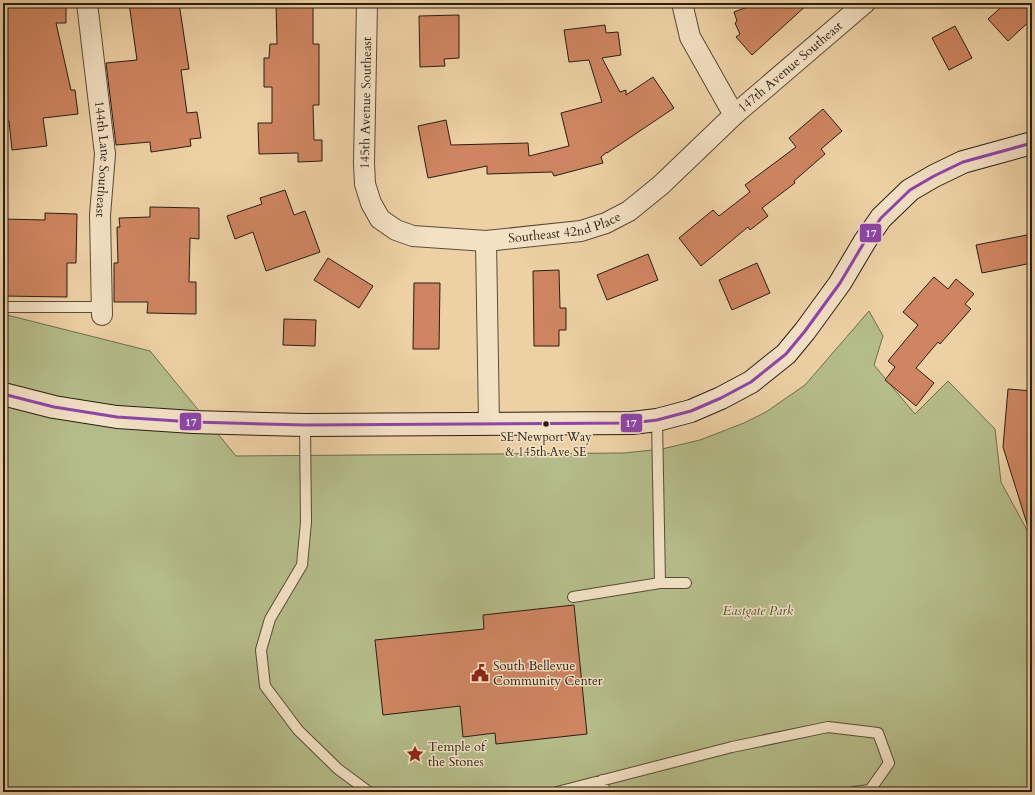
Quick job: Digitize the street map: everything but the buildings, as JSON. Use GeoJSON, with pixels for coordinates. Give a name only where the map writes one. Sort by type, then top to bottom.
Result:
{"type":"FeatureCollection","features":[{"type":"Feature","properties":{"kind":"main road"},"geometry":{"type":"LineString","coordinates":[[3,394],[54,407],[117,417],[193,422],[305,425],[632,423],[657,420],[691,411],[721,398],[751,382],[786,354],[840,283],[864,241],[881,218],[910,190],[963,162],[1032,143]]}},
{"type":"Feature","properties":{"kind":"street","name":"144th Lane Southeast"},"geometry":{"type":"LineString","coordinates":[[87,3],[105,154],[100,215],[102,311]]}},
{"type":"Feature","properties":{"kind":"street","name":"145th Avenue Southeast"},"geometry":{"type":"LineString","coordinates":[[367,3],[364,164],[365,184],[371,202]]}},
{"type":"Feature","properties":{"kind":"street"},"geometry":{"type":"LineString","coordinates":[[682,3],[690,37],[734,115]]}},
{"type":"Feature","properties":{"kind":"street","name":"147th Avenue Southeast"},"geometry":{"type":"LineString","coordinates":[[734,115],[865,3]]}},
{"type":"Feature","properties":{"kind":"street","name":"Southeast 42nd Place"},"geometry":{"type":"LineString","coordinates":[[371,202],[380,219],[396,230],[413,236],[486,241],[581,231],[606,223],[629,211],[661,185],[734,115]]}},
{"type":"Feature","properties":{"kind":"street"},"geometry":{"type":"LineString","coordinates":[[486,241],[489,423]]}},
{"type":"Feature","properties":{"kind":"lane"},"geometry":{"type":"LineString","coordinates":[[3,307],[102,311]]}},
{"type":"Feature","properties":{"kind":"lane"},"geometry":{"type":"LineString","coordinates":[[657,420],[660,583]]}},
{"type":"Feature","properties":{"kind":"lane"},"geometry":{"type":"LineString","coordinates":[[305,425],[306,522],[302,565],[270,619],[261,650],[265,686],[298,730],[338,769],[369,792]]}},
{"type":"Feature","properties":{"kind":"lane"},"geometry":{"type":"LineString","coordinates":[[573,597],[660,583],[686,583]]}},
{"type":"Feature","properties":{"kind":"lane"},"geometry":{"type":"LineString","coordinates":[[557,792],[732,747],[828,727],[878,733],[888,763],[870,790],[854,792]]}},
{"type":"Feature","properties":{"kind":"lane"},"geometry":{"type":"LineString","coordinates":[[602,780],[605,792]]}},
{"type":"Feature","properties":{"kind":"green space","name":"Eastgate Park"},"geometry":{"type":"Polygon","coordinates":[[[869,311],[883,336],[874,365],[915,414],[948,381],[995,429],[1001,482],[1027,530],[1032,534],[1032,792],[3,792],[3,314],[150,351],[236,456],[624,453],[662,449],[700,440],[744,423],[766,412],[805,385],[869,311]]]}},
{"type":"Feature","properties":{"kind":"transit line","name":"17"},"geometry":{"type":"LineString","coordinates":[[3,394],[54,407],[117,417],[193,422],[305,425],[632,423],[657,420],[691,411],[721,398],[751,382],[786,354],[840,283],[865,241],[881,218],[910,190],[963,162],[1032,143]]}},
{"type":"Feature","properties":{"kind":"place","name":"SE Newport Way & 145th Ave SE"},"geometry":{"type":"Point","coordinates":[546,424]}},
{"type":"Feature","properties":{"kind":"place","name":"South Bellevue Community Center"},"geometry":{"type":"Point","coordinates":[480,673]}},
{"type":"Feature","properties":{"kind":"place","name":"Temple of the Stones"},"geometry":{"type":"Point","coordinates":[415,754]}}]}
